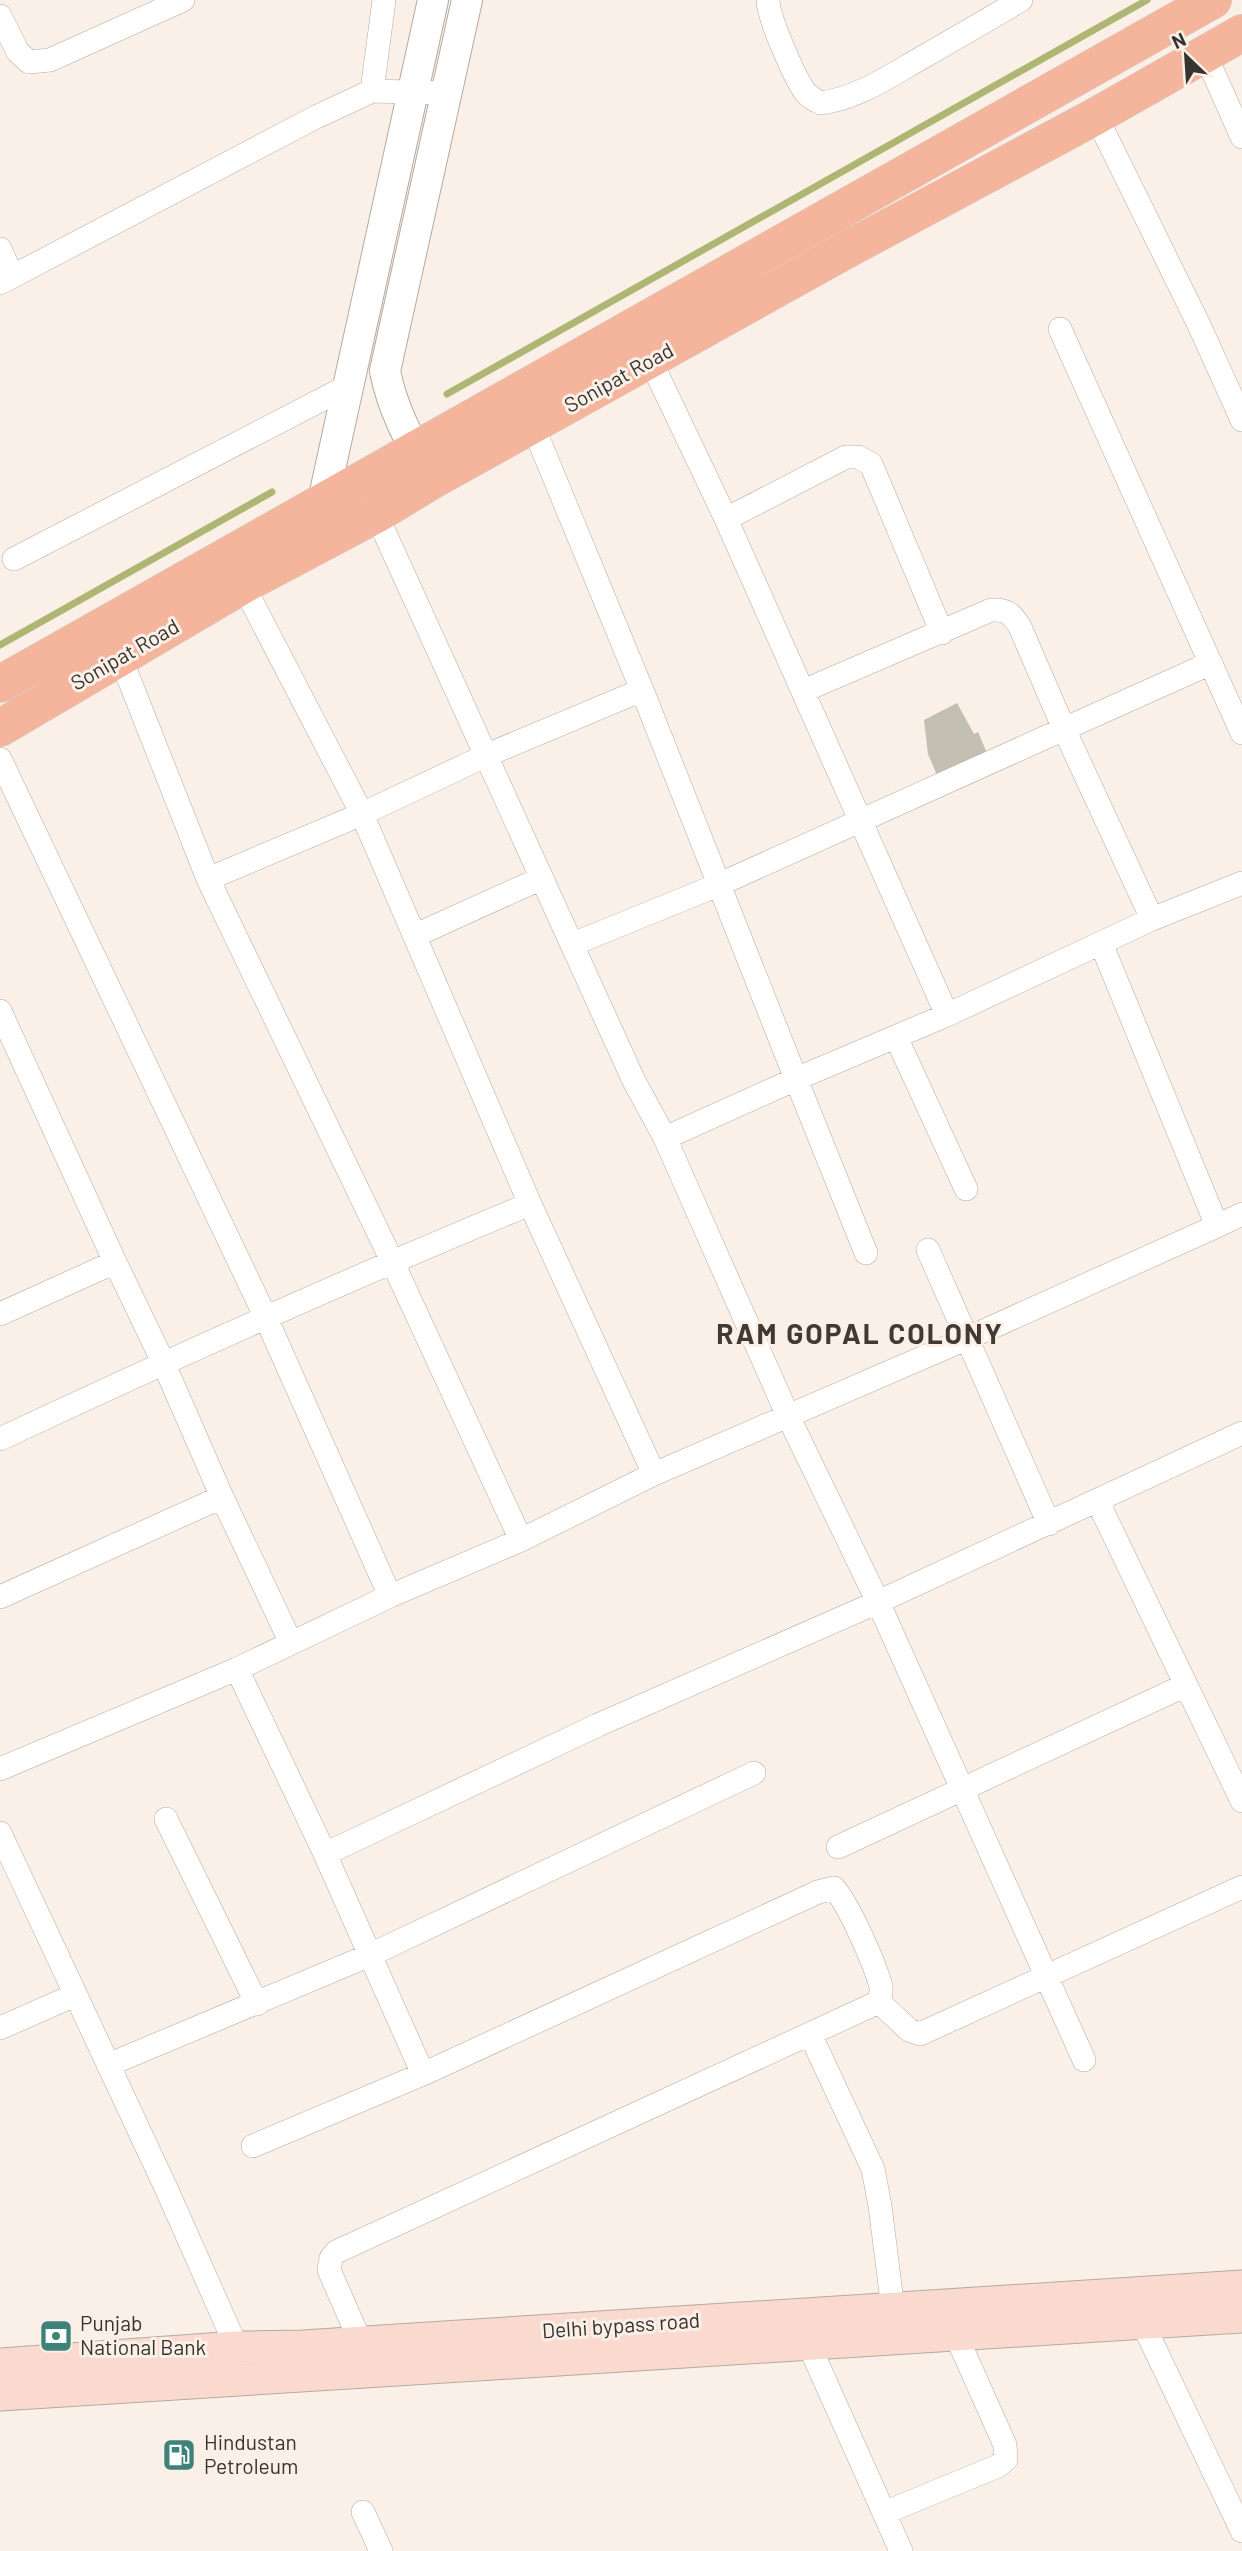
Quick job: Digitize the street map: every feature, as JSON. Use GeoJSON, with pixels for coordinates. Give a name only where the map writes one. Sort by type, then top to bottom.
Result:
{"type":"FeatureCollection","features":[{"type":"Feature","properties":{"kind":"main road","name":"Sonipat Road"},"geometry":{"type":"LineString","coordinates":[[0,684],[1213,0]]}},
{"type":"Feature","properties":{"kind":"main road","name":"Sonipat Road"},"geometry":{"type":"LineString","coordinates":[[0,728],[243,585],[377,514],[433,480],[848,249],[1096,116],[1242,33]]}},
{"type":"Feature","properties":{"kind":"main road","name":"Delhi bypass road"},"geometry":{"type":"LineString","coordinates":[[7,2379],[801,2329],[893,2309],[1242,2287]]}},
{"type":"Feature","properties":{"kind":"main road","name":"Delhi bypass road"},"geometry":{"type":"LineString","coordinates":[[7,2379],[237,2348],[801,2329],[956,2333],[1242,2316]]}},
{"type":"Feature","properties":{"kind":"street"},"geometry":{"type":"LineString","coordinates":[[0,16],[18,52],[29,62],[50,60],[183,0]]}},
{"type":"Feature","properties":{"kind":"street"},"geometry":{"type":"LineString","coordinates":[[372,91],[384,0]]}},
{"type":"Feature","properties":{"kind":"street"},"geometry":{"type":"LineString","coordinates":[[323,501],[433,0]]}},
{"type":"Feature","properties":{"kind":"street"},"geometry":{"type":"LineString","coordinates":[[433,480],[395,406],[385,372],[467,0]]}},
{"type":"Feature","properties":{"kind":"street"},"geometry":{"type":"LineString","coordinates":[[768,0],[768,10],[789,60],[807,94],[820,103],[834,102],[888,76],[1021,0]]}},
{"type":"Feature","properties":{"kind":"street"},"geometry":{"type":"LineString","coordinates":[[1205,54],[1242,137]]}},
{"type":"Feature","properties":{"kind":"street"},"geometry":{"type":"LineString","coordinates":[[0,249],[6,280],[316,117],[372,91],[447,93]]}},
{"type":"Feature","properties":{"kind":"street"},"geometry":{"type":"LineString","coordinates":[[1096,116],[1199,325],[1242,420]]}},
{"type":"Feature","properties":{"kind":"street"},"geometry":{"type":"LineString","coordinates":[[633,326],[726,519],[947,1015]]}},
{"type":"Feature","properties":{"kind":"street"},"geometry":{"type":"LineString","coordinates":[[1060,329],[1242,733]]}},
{"type":"Feature","properties":{"kind":"street"},"geometry":{"type":"LineString","coordinates":[[14,559],[348,386]]}},
{"type":"Feature","properties":{"kind":"street"},"geometry":{"type":"LineString","coordinates":[[533,426],[642,690],[866,1253]]}},
{"type":"Feature","properties":{"kind":"street"},"geometry":{"type":"LineString","coordinates":[[726,519],[846,457],[858,457],[871,464],[942,633]]}},
{"type":"Feature","properties":{"kind":"street"},"geometry":{"type":"LineString","coordinates":[[360,480],[634,1081],[664,1138],[788,1416],[878,1602],[1084,2060]]}},
{"type":"Feature","properties":{"kind":"street"},"geometry":{"type":"LineString","coordinates":[[243,585],[362,814],[530,1204],[654,1474]]}},
{"type":"Feature","properties":{"kind":"street"},"geometry":{"type":"LineString","coordinates":[[803,691],[991,610],[1003,609],[1013,615],[1152,919]]}},
{"type":"Feature","properties":{"kind":"street"},"geometry":{"type":"LineString","coordinates":[[121,659],[208,879],[392,1261],[521,1540]]}},
{"type":"Feature","properties":{"kind":"street"},"geometry":{"type":"LineString","coordinates":[[573,944],[718,885],[1211,663]]}},
{"type":"Feature","properties":{"kind":"street"},"geometry":{"type":"LineString","coordinates":[[208,879],[362,814],[487,755],[642,690]]}},
{"type":"Feature","properties":{"kind":"street"},"geometry":{"type":"LineString","coordinates":[[0,759],[266,1318],[390,1595]]}},
{"type":"Feature","properties":{"kind":"street"},"geometry":{"type":"LineString","coordinates":[[415,935],[542,878]]}},
{"type":"Feature","properties":{"kind":"street"},"geometry":{"type":"LineString","coordinates":[[664,1138],[947,1015],[1152,919],[1242,883]]}},
{"type":"Feature","properties":{"kind":"street"},"geometry":{"type":"LineString","coordinates":[[1101,943],[1217,1226]]}},
{"type":"Feature","properties":{"kind":"street"},"geometry":{"type":"LineString","coordinates":[[0,1011],[291,1643]]}},
{"type":"Feature","properties":{"kind":"street"},"geometry":{"type":"LineString","coordinates":[[896,1037],[967,1189]]}},
{"type":"Feature","properties":{"kind":"street"},"geometry":{"type":"LineString","coordinates":[[0,1439],[163,1362],[392,1261],[530,1204]]}},
{"type":"Feature","properties":{"kind":"street"},"geometry":{"type":"LineString","coordinates":[[0,1769],[236,1669],[390,1595],[521,1540],[654,1474],[968,1338],[1242,1214]]}},
{"type":"Feature","properties":{"kind":"street"},"geometry":{"type":"LineString","coordinates":[[928,1250],[1049,1524]]}},
{"type":"Feature","properties":{"kind":"street"},"geometry":{"type":"LineString","coordinates":[[0,1314],[115,1262]]}},
{"type":"Feature","properties":{"kind":"street"},"geometry":{"type":"LineString","coordinates":[[325,1854],[598,1725],[878,1602],[1242,1433]]}},
{"type":"Feature","properties":{"kind":"street"},"geometry":{"type":"LineString","coordinates":[[0,1597],[222,1497]]}},
{"type":"Feature","properties":{"kind":"street"},"geometry":{"type":"LineString","coordinates":[[1097,1500],[1242,1801]]}},
{"type":"Feature","properties":{"kind":"street"},"geometry":{"type":"LineString","coordinates":[[236,1669],[325,1854],[423,2074]]}},
{"type":"Feature","properties":{"kind":"street"},"geometry":{"type":"LineString","coordinates":[[838,1847],[1186,1685]]}},
{"type":"Feature","properties":{"kind":"street"},"geometry":{"type":"LineString","coordinates":[[108,2065],[370,1955],[754,1773]]}},
{"type":"Feature","properties":{"kind":"street"},"geometry":{"type":"LineString","coordinates":[[166,1819],[257,2004]]}},
{"type":"Feature","properties":{"kind":"street"},"geometry":{"type":"LineString","coordinates":[[0,1833],[237,2348]]}},
{"type":"Feature","properties":{"kind":"street"},"geometry":{"type":"LineString","coordinates":[[879,2002],[909,2030],[920,2034],[1242,1887]]}},
{"type":"Feature","properties":{"kind":"street"},"geometry":{"type":"LineString","coordinates":[[253,2146],[423,2074],[806,1898],[834,1888],[844,1899],[877,1975],[882,1989],[879,2002]]}},
{"type":"Feature","properties":{"kind":"street"},"geometry":{"type":"LineString","coordinates":[[0,2028],[75,1995]]}},
{"type":"Feature","properties":{"kind":"street"},"geometry":{"type":"LineString","coordinates":[[361,2343],[329,2270],[331,2258],[336,2252],[879,2002]]}},
{"type":"Feature","properties":{"kind":"street"},"geometry":{"type":"LineString","coordinates":[[810,2034],[873,2169],[893,2309]]}},
{"type":"Feature","properties":{"kind":"street"},"geometry":{"type":"LineString","coordinates":[[1142,2322],[1242,2531]]}},
{"type":"Feature","properties":{"kind":"street"},"geometry":{"type":"LineString","coordinates":[[801,2329],[901,2551]]}},
{"type":"Feature","properties":{"kind":"street"},"geometry":{"type":"LineString","coordinates":[[884,2513],[998,2466],[1006,2459],[1005,2445],[956,2333]]}},
{"type":"Feature","properties":{"kind":"street"},"geometry":{"type":"LineString","coordinates":[[363,2512],[381,2551]]}},
{"type":"Feature","properties":{"kind":"building"},"geometry":{"type":"Polygon","coordinates":[[[957,703],[974,734],[978,732],[989,758],[939,780],[928,754],[924,720],[957,703]]]}},
{"type":"Feature","properties":{"kind":"waterway"},"geometry":{"type":"LineString","coordinates":[[447,394],[1147,0]]}},
{"type":"Feature","properties":{"kind":"waterway"},"geometry":{"type":"LineString","coordinates":[[0,645],[272,492]]}},
{"type":"Feature","properties":{"kind":"place","name":"Punjab National Bank"},"geometry":{"type":"Point","coordinates":[56,2336]}},
{"type":"Feature","properties":{"kind":"place","name":"Hindustan Petroleum"},"geometry":{"type":"Point","coordinates":[179,2455]}},
{"type":"Feature","properties":{"kind":"district","name":"RAM GOPAL COLONY"},"geometry":{"type":"Point","coordinates":[860,1334]}}]}
